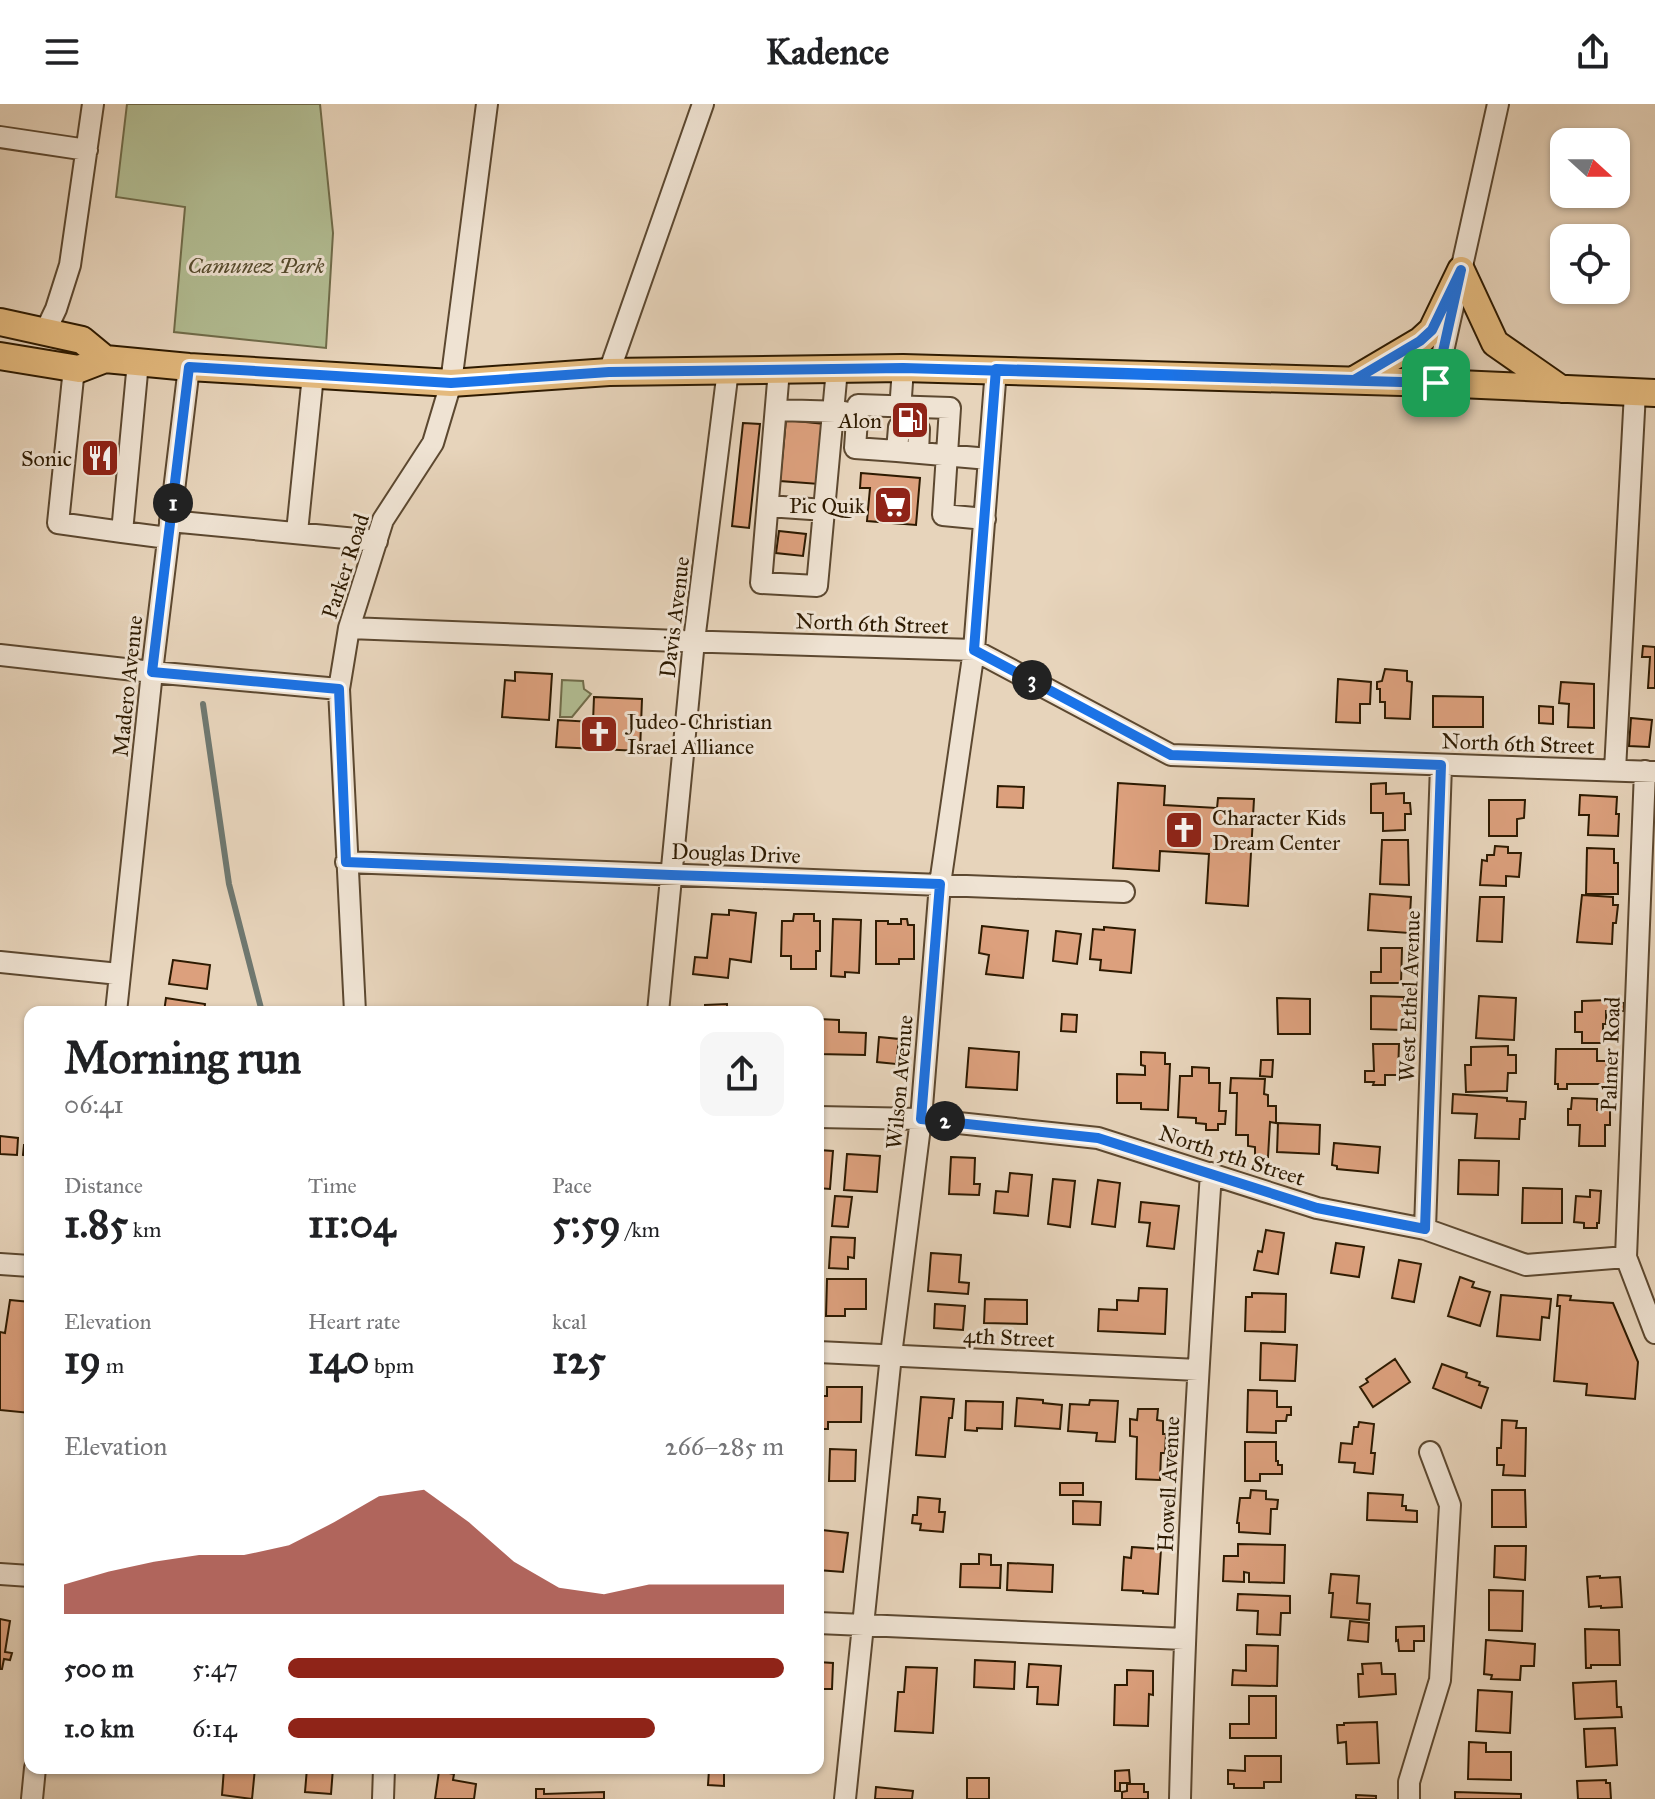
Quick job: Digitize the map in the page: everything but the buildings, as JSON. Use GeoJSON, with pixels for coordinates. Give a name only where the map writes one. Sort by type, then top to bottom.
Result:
{"type":"FeatureCollection","features":[{"type":"Feature","properties":{"kind":"main road"},"geometry":{"type":"LineString","coordinates":[[1354,380],[1420,341],[1432,330],[1461,270]]}},
{"type":"Feature","properties":{"kind":"main road"},"geometry":{"type":"LineString","coordinates":[[1461,270],[1495,343],[1561,389]]}},
{"type":"Feature","properties":{"kind":"main road"},"geometry":{"type":"LineString","coordinates":[[0,322],[82,340],[105,359]]}},
{"type":"Feature","properties":{"kind":"main road"},"geometry":{"type":"LineString","coordinates":[[0,356],[79,369],[105,359],[451,383],[609,372],[903,368],[1354,380],[1645,392]]}},
{"type":"Feature","properties":{"kind":"street"},"geometry":{"type":"LineString","coordinates":[[45,332],[70,265],[93,104]]}},
{"type":"Feature","properties":{"kind":"street","name":"Parker Road"},"geometry":{"type":"LineString","coordinates":[[355,1006],[339,689],[349,628],[383,520],[433,443],[451,383],[487,104]]}},
{"type":"Feature","properties":{"kind":"street"},"geometry":{"type":"LineString","coordinates":[[609,372],[703,104]]}},
{"type":"Feature","properties":{"kind":"street"},"geometry":{"type":"LineString","coordinates":[[1436,383],[1498,104]]}},
{"type":"Feature","properties":{"kind":"street"},"geometry":{"type":"LineString","coordinates":[[0,137],[87,150]]}},
{"type":"Feature","properties":{"kind":"street"},"geometry":{"type":"LineString","coordinates":[[122,532],[138,362]]}},
{"type":"Feature","properties":{"kind":"street","name":"Madero Avenue"},"geometry":{"type":"LineString","coordinates":[[116,1006],[189,367]]}},
{"type":"Feature","properties":{"kind":"street"},"geometry":{"type":"LineString","coordinates":[[74,368],[58,523],[122,532],[169,529],[297,532],[377,541]]}},
{"type":"Feature","properties":{"kind":"street"},"geometry":{"type":"LineString","coordinates":[[903,368],[910,416],[908,452]]}},
{"type":"Feature","properties":{"kind":"street"},"geometry":{"type":"LineString","coordinates":[[779,370],[761,583],[817,586],[837,369]]}},
{"type":"Feature","properties":{"kind":"street","name":"Wilson Avenue"},"geometry":{"type":"LineString","coordinates":[[845,1799],[891,1355],[921,1119],[940,884],[974,650],[996,369]]}},
{"type":"Feature","properties":{"kind":"street","name":"Davis Avenue"},"geometry":{"type":"LineString","coordinates":[[659,1006],[694,641],[728,370]]}},
{"type":"Feature","properties":{"kind":"street"},"geometry":{"type":"LineString","coordinates":[[297,532],[313,375]]}},
{"type":"Feature","properties":{"kind":"street"},"geometry":{"type":"LineString","coordinates":[[1615,770],[1645,392]]}},
{"type":"Feature","properties":{"kind":"street"},"geometry":{"type":"LineString","coordinates":[[985,519],[943,515],[947,456],[950,408],[910,416],[858,405],[855,448],[947,456],[989,459]]}},
{"type":"Feature","properties":{"kind":"street"},"geometry":{"type":"LineString","coordinates":[[776,410],[857,412]]}},
{"type":"Feature","properties":{"kind":"street"},"geometry":{"type":"LineString","coordinates":[[768,506],[825,510]]}},
{"type":"Feature","properties":{"kind":"street","name":"North 6th Street"},"geometry":{"type":"LineString","coordinates":[[349,628],[974,650],[1171,755],[1650,771]]}},
{"type":"Feature","properties":{"kind":"street"},"geometry":{"type":"LineString","coordinates":[[0,655],[339,689]]}},
{"type":"Feature","properties":{"kind":"street","name":"West Ethel Avenue"},"geometry":{"type":"LineString","coordinates":[[1425,1229],[1441,765]]}},
{"type":"Feature","properties":{"kind":"street","name":"Palmer Road"},"geometry":{"type":"LineString","coordinates":[[1650,771],[1626,1257],[1655,1333]]}},
{"type":"Feature","properties":{"kind":"street","name":"Douglas Drive"},"geometry":{"type":"LineString","coordinates":[[346,862],[1124,892]]}},
{"type":"Feature","properties":{"kind":"street"},"geometry":{"type":"LineString","coordinates":[[0,962],[119,974]]}},
{"type":"Feature","properties":{"kind":"street","name":"North 5th Street"},"geometry":{"type":"LineString","coordinates":[[824,1117],[921,1119],[1098,1138],[1317,1208],[1425,1229],[1526,1265],[1626,1257]]}},
{"type":"Feature","properties":{"kind":"street","name":"Howell Avenue"},"geometry":{"type":"LineString","coordinates":[[1180,1799],[1184,1639],[1211,1173]]}},
{"type":"Feature","properties":{"kind":"street"},"geometry":{"type":"LineString","coordinates":[[0,1264],[24,1266]]}},
{"type":"Feature","properties":{"kind":"street","name":"4th Street"},"geometry":{"type":"LineString","coordinates":[[824,1352],[1198,1370]]}},
{"type":"Feature","properties":{"kind":"street"},"geometry":{"type":"LineString","coordinates":[[1409,1799],[1409,1782],[1440,1680],[1450,1505],[1430,1452]]}},
{"type":"Feature","properties":{"kind":"street"},"geometry":{"type":"LineString","coordinates":[[0,1574],[24,1576]]}},
{"type":"Feature","properties":{"kind":"street"},"geometry":{"type":"LineString","coordinates":[[824,1623],[1184,1639]]}},
{"type":"Feature","properties":{"kind":"street"},"geometry":{"type":"LineString","coordinates":[[32,1799],[34,1774]]}},
{"type":"Feature","properties":{"kind":"street"},"geometry":{"type":"LineString","coordinates":[[383,1799],[384,1774]]}},
{"type":"Feature","properties":{"kind":"green space","name":"Camunez Park"},"geometry":{"type":"Polygon","coordinates":[[[127,104],[320,104],[333,233],[326,348],[174,332],[185,207],[116,197],[127,104]]]}},
{"type":"Feature","properties":{"kind":"green space"},"geometry":{"type":"Polygon","coordinates":[[[562,680],[583,681],[584,689],[591,694],[572,717],[560,717],[562,680]]]}},
{"type":"Feature","properties":{"kind":"waterway"},"geometry":{"type":"LineString","coordinates":[[203,704],[229,884],[260,1006]]}},
{"type":"Feature","properties":{"kind":"place","name":"Alon"},"geometry":{"type":"Point","coordinates":[910,420]}},
{"type":"Feature","properties":{"kind":"place","name":"Sonic"},"geometry":{"type":"Point","coordinates":[100,458]}},
{"type":"Feature","properties":{"kind":"place","name":"Pic Quik"},"geometry":{"type":"Point","coordinates":[893,505]}},
{"type":"Feature","properties":{"kind":"place","name":"Judeo-Christian Israel Alliance"},"geometry":{"type":"Point","coordinates":[599,734]}},
{"type":"Feature","properties":{"kind":"place","name":"Character Kids Dream Center"},"geometry":{"type":"Point","coordinates":[1184,830]}},
{"type":"Feature","properties":{"kind":"route"},"geometry":{"type":"LineString","coordinates":[[1436,383],[996,369],[903,368],[609,372],[451,383],[189,367],[152,672],[339,689],[346,862],[940,884],[921,1119],[1098,1138],[1317,1208],[1425,1229],[1441,765],[1171,755],[974,650],[996,369],[1354,380],[1420,341],[1432,330],[1461,270],[1436,383]]}}]}
